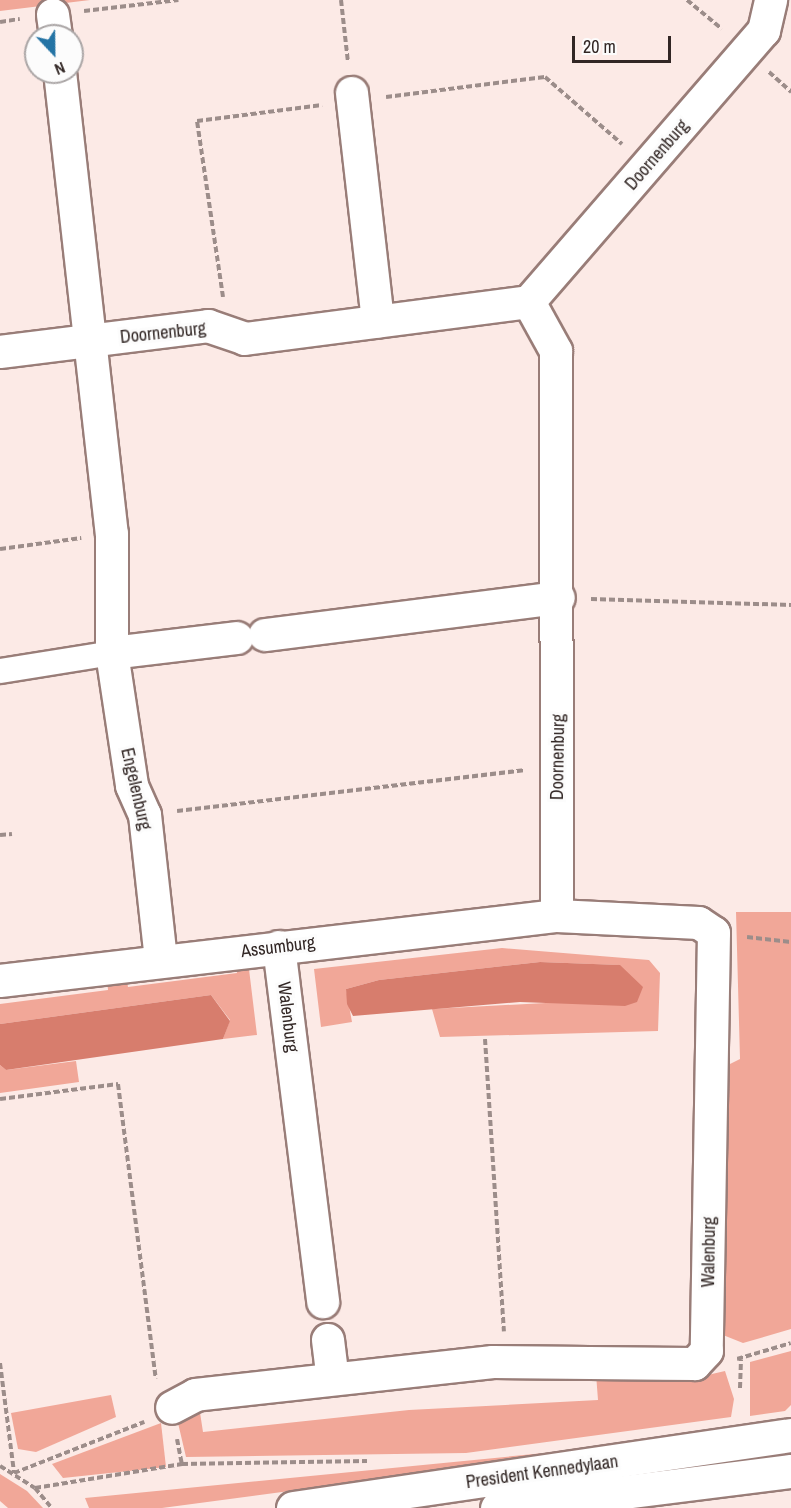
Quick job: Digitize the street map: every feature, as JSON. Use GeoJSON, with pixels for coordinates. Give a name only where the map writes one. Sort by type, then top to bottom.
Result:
{"type":"FeatureCollection","features":[{"type":"Feature","properties":{"kind":"street","name":"Doornenburg"},"geometry":{"type":"LineString","coordinates":[[0,352],[208,326],[245,339],[529,302],[764,32],[771,0]]}},
{"type":"Feature","properties":{"kind":"street"},"geometry":{"type":"LineString","coordinates":[[61,84],[90,342]]}},
{"type":"Feature","properties":{"kind":"street"},"geometry":{"type":"LineString","coordinates":[[352,93],[378,321]]}},
{"type":"Feature","properties":{"kind":"street","name":"Doornenburg"},"geometry":{"type":"LineString","coordinates":[[529,302],[556,351],[559,598],[557,916]]}},
{"type":"Feature","properties":{"kind":"street","name":"Engelenburg"},"geometry":{"type":"LineString","coordinates":[[90,342],[112,534],[112,653],[132,786],[145,815],[162,961]]}},
{"type":"Feature","properties":{"kind":"street"},"geometry":{"type":"LineString","coordinates":[[0,671],[112,653],[559,598]]}},
{"type":"Feature","properties":{"kind":"street"},"geometry":{"type":"LineString","coordinates":[[557,916],[699,923],[714,933]]}},
{"type":"Feature","properties":{"kind":"street","name":"Assumburg"},"geometry":{"type":"LineString","coordinates":[[0,981],[557,916]]}},
{"type":"Feature","properties":{"kind":"street","name":"Walenburg"},"geometry":{"type":"LineString","coordinates":[[166,1412],[196,1395],[333,1378],[506,1362],[695,1364],[707,1351],[714,933]]}},
{"type":"Feature","properties":{"kind":"street","name":"Walenburg"},"geometry":{"type":"LineString","coordinates":[[279,947],[323,1302]]}},
{"type":"Feature","properties":{"kind":"street"},"geometry":{"type":"LineString","coordinates":[[328,1340],[333,1378]]}},
{"type":"Feature","properties":{"kind":"street","name":"President Kennedylaan"},"geometry":{"type":"LineString","coordinates":[[293,1508],[791,1435]]}},
{"type":"Feature","properties":{"kind":"street","name":"President Kennedylaan"},"geometry":{"type":"LineString","coordinates":[[497,1508],[791,1471]]}},
{"type":"Feature","properties":{"kind":"path"},"geometry":{"type":"LineString","coordinates":[[60,24],[178,0]]}},
{"type":"Feature","properties":{"kind":"path"},"geometry":{"type":"LineString","coordinates":[[341,0],[352,93]]}},
{"type":"Feature","properties":{"kind":"path"},"geometry":{"type":"LineString","coordinates":[[0,22],[37,24]]}},
{"type":"Feature","properties":{"kind":"path"},"geometry":{"type":"LineString","coordinates":[[779,82],[791,92]]}},
{"type":"Feature","properties":{"kind":"path"},"geometry":{"type":"LineString","coordinates":[[0,549],[112,534]]}},
{"type":"Feature","properties":{"kind":"path"},"geometry":{"type":"LineString","coordinates":[[559,598],[791,605]]}},
{"type":"Feature","properties":{"kind":"path"},"geometry":{"type":"LineString","coordinates":[[145,815],[558,767]]}},
{"type":"Feature","properties":{"kind":"path"},"geometry":{"type":"LineString","coordinates":[[0,835],[12,834]]}},
{"type":"Feature","properties":{"kind":"path"},"geometry":{"type":"LineString","coordinates":[[714,933],[791,942]]}},
{"type":"Feature","properties":{"kind":"path"},"geometry":{"type":"LineString","coordinates":[[485,1039],[506,1362]]}},
{"type":"Feature","properties":{"kind":"path"},"geometry":{"type":"LineString","coordinates":[[0,1099],[118,1084],[166,1412],[14,1473]]}},
{"type":"Feature","properties":{"kind":"path"},"geometry":{"type":"LineString","coordinates":[[740,1388],[741,1360],[791,1343]]}},
{"type":"Feature","properties":{"kind":"path"},"geometry":{"type":"LineString","coordinates":[[0,1363],[14,1473]]}},
{"type":"Feature","properties":{"kind":"path"},"geometry":{"type":"LineString","coordinates":[[0,1466],[14,1473],[52,1508]]}},
{"type":"Feature","properties":{"kind":"shaded area"},"geometry":{"type":"Polygon","coordinates":[[[0,0],[90,0],[0,11],[0,0]]]}},
{"type":"Feature","properties":{"kind":"shaded area"},"geometry":{"type":"Polygon","coordinates":[[[736,912],[791,912],[791,1329],[743,1343],[718,1333],[724,1067],[740,1059],[736,912]]]}},
{"type":"Feature","properties":{"kind":"shaded area"},"geometry":{"type":"Polygon","coordinates":[[[502,948],[649,960],[660,973],[658,1031],[440,1037],[432,1009],[564,1002],[619,965],[540,962],[379,980],[346,989],[352,1022],[321,1027],[314,969],[502,948]]]}},
{"type":"Feature","properties":{"kind":"shaded area"},"geometry":{"type":"Polygon","coordinates":[[[248,961],[257,1035],[223,1039],[230,1020],[211,995],[0,1024],[0,1004],[108,990],[107,979],[126,976],[128,987],[237,973],[236,962],[248,961]]]}},
{"type":"Feature","properties":{"kind":"shaded area"},"geometry":{"type":"Polygon","coordinates":[[[540,962],[620,965],[643,987],[637,1002],[625,1006],[520,1002],[353,1016],[347,1004],[346,989],[379,980],[540,962]]]}},
{"type":"Feature","properties":{"kind":"shaded area"},"geometry":{"type":"Polygon","coordinates":[[[211,995],[230,1021],[223,1039],[6,1070],[0,1065],[0,1024],[211,995]]]}},
{"type":"Feature","properties":{"kind":"shaded area"},"geometry":{"type":"Polygon","coordinates":[[[76,1061],[79,1082],[0,1093],[0,1065],[6,1070],[76,1061]]]}},
{"type":"Feature","properties":{"kind":"shaded area"},"geometry":{"type":"Polygon","coordinates":[[[791,1351],[791,1405],[785,1411],[750,1416],[750,1362],[791,1351]]]}},
{"type":"Feature","properties":{"kind":"shaded area"},"geometry":{"type":"Polygon","coordinates":[[[725,1371],[734,1399],[731,1417],[466,1453],[186,1457],[178,1423],[199,1406],[203,1432],[409,1410],[598,1400],[596,1374],[699,1377],[725,1371]]]}},
{"type":"Feature","properties":{"kind":"shaded area"},"geometry":{"type":"Polygon","coordinates":[[[111,1395],[116,1417],[36,1452],[18,1449],[11,1413],[111,1395]]]}},
{"type":"Feature","properties":{"kind":"shaded area"},"geometry":{"type":"Polygon","coordinates":[[[161,1423],[166,1467],[63,1478],[52,1464],[161,1423]]]}},
{"type":"Feature","properties":{"kind":"shaded area"},"geometry":{"type":"Polygon","coordinates":[[[657,1442],[162,1508],[89,1508],[85,1498],[657,1442]]]}},
{"type":"Feature","properties":{"kind":"shaded area"},"geometry":{"type":"Polygon","coordinates":[[[0,1474],[27,1491],[43,1508],[8,1508],[0,1501],[0,1474]]]}}]}
